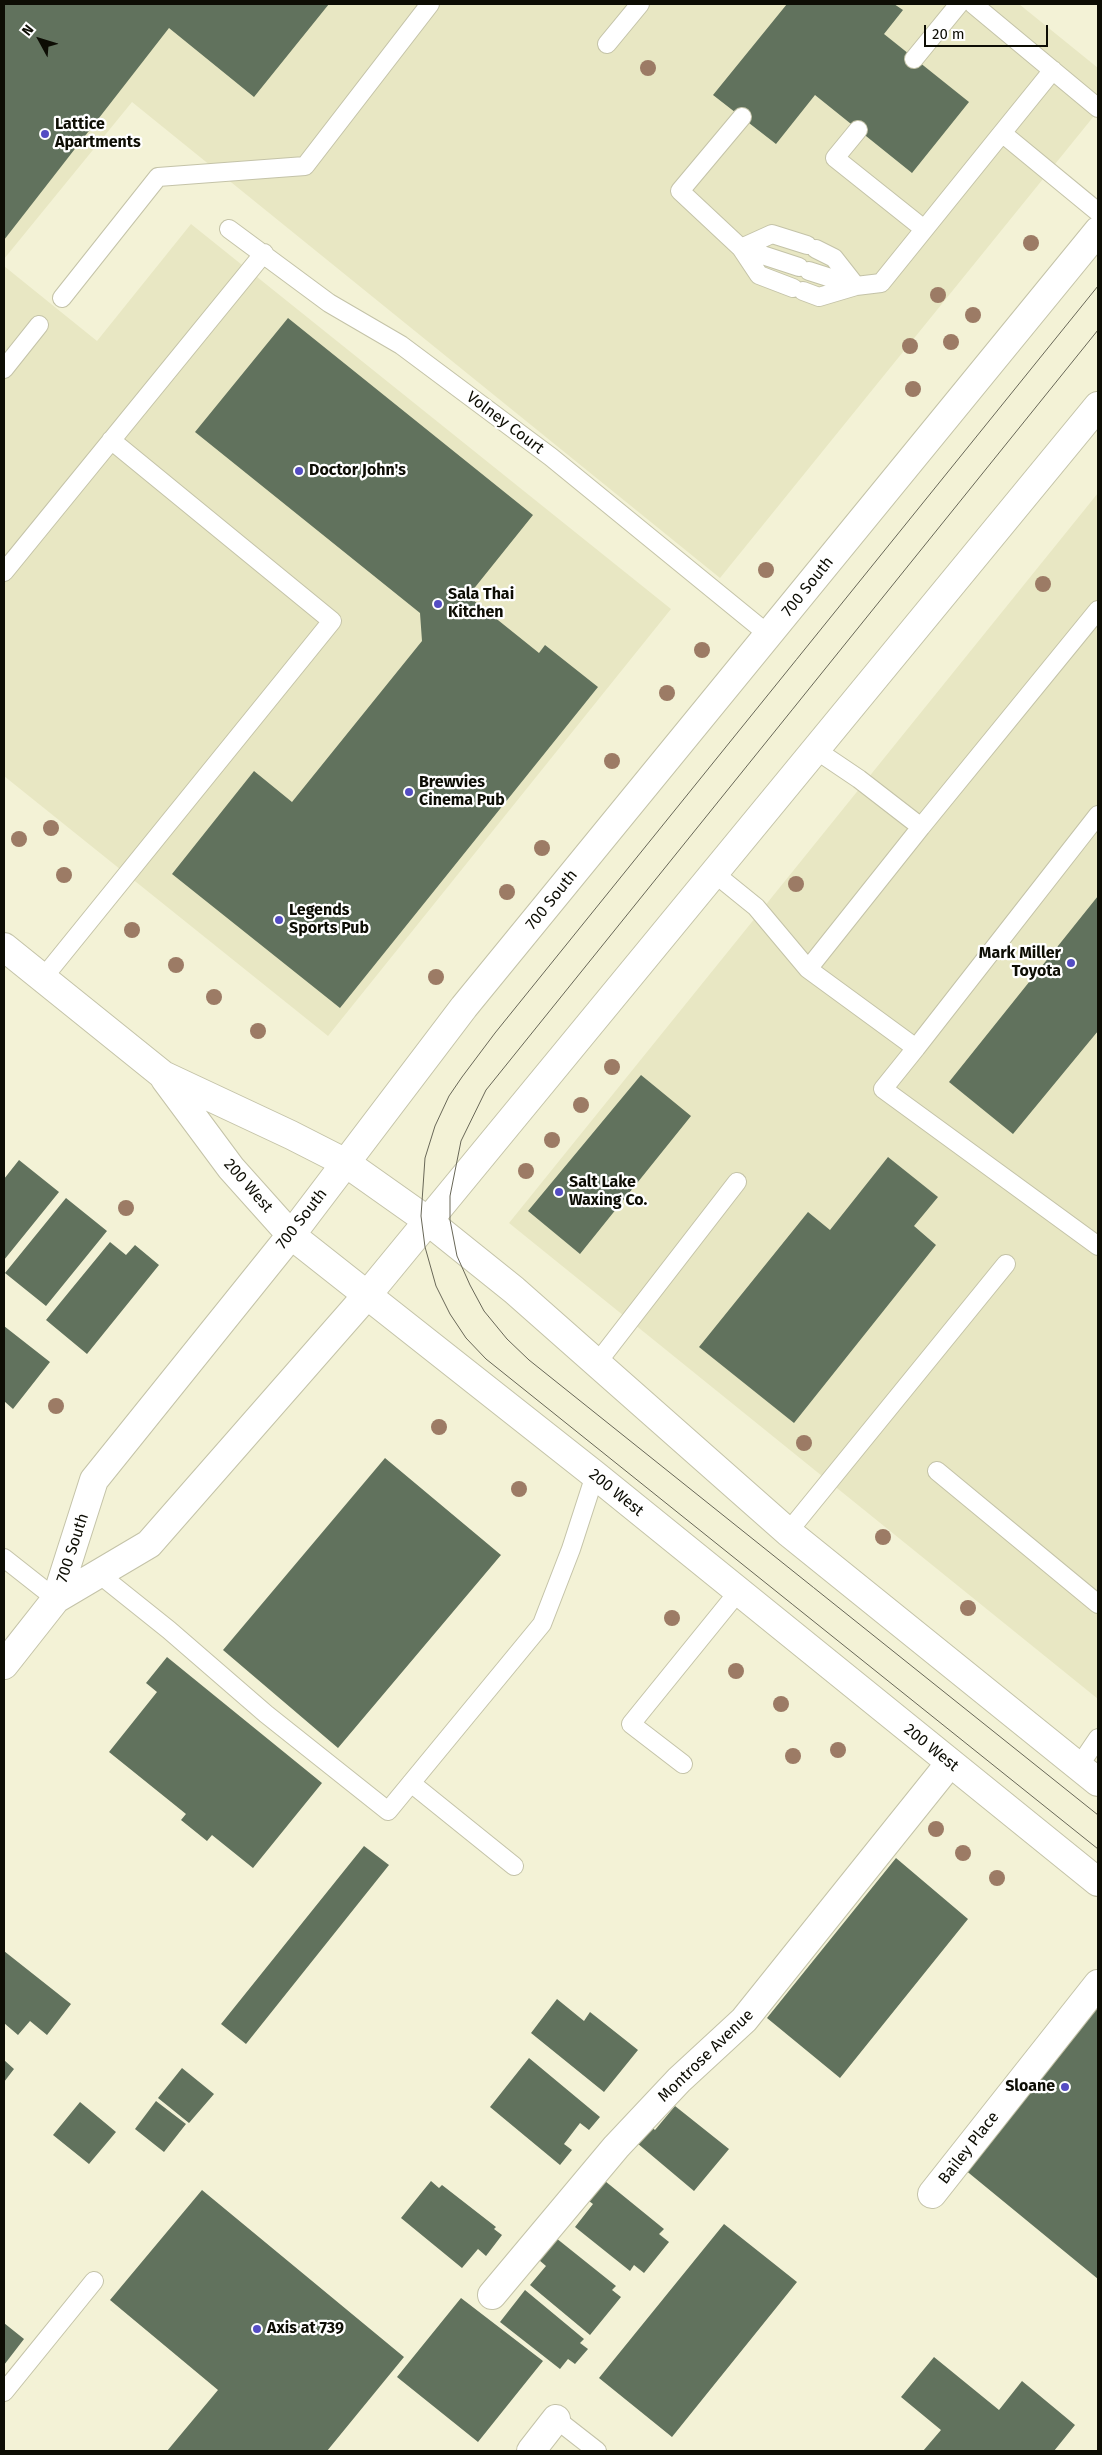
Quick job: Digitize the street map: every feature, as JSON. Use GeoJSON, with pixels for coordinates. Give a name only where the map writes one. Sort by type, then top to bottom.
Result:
{"type":"FeatureCollection","features":[{"type":"Feature","properties":{"kind":"street","name":"700 South"},"geometry":{"type":"LineString","coordinates":[[4,1665],[56,1599],[94,1480],[291,1235],[464,1007],[1098,231]]}},
{"type":"Feature","properties":{"kind":"street","name":"700 South"},"geometry":{"type":"LineString","coordinates":[[56,1599],[149,1544],[368,1294],[459,1186],[1098,406]]}},
{"type":"Feature","properties":{"kind":"street","name":"200 West"},"geometry":{"type":"LineString","coordinates":[[4,947],[163,1075],[346,1163],[428,1221],[514,1290],[788,1532],[1089,1774]]}},
{"type":"Feature","properties":{"kind":"street","name":"200 West"},"geometry":{"type":"LineString","coordinates":[[163,1075],[231,1168],[291,1235],[595,1475],[1098,1882]]}},
{"type":"Feature","properties":{"kind":"street","name":"Montrose Avenue"},"geometry":{"type":"LineString","coordinates":[[492,2295],[623,2140],[679,2080],[744,2020],[950,1763]]}},
{"type":"Feature","properties":{"kind":"street","name":"Bailey Place"},"geometry":{"type":"LineString","coordinates":[[932,2194],[1098,1984]]}},
{"type":"Feature","properties":{"kind":"street"},"geometry":{"type":"LineString","coordinates":[[531,2451],[556,2419]]}},
{"type":"Feature","properties":{"kind":"lane"},"geometry":{"type":"LineString","coordinates":[[62,298],[158,177],[305,166],[429,4]]}},
{"type":"Feature","properties":{"kind":"lane"},"geometry":{"type":"LineString","coordinates":[[608,44],[640,4]]}},
{"type":"Feature","properties":{"kind":"lane"},"geometry":{"type":"LineString","coordinates":[[914,59],[959,4]]}},
{"type":"Feature","properties":{"kind":"lane"},"geometry":{"type":"LineString","coordinates":[[978,5],[1098,108]]}},
{"type":"Feature","properties":{"kind":"lane"},"geometry":{"type":"LineString","coordinates":[[742,117],[680,191],[741,248],[759,275],[819,297],[856,286],[881,283],[1053,70]]}},
{"type":"Feature","properties":{"kind":"lane"},"geometry":{"type":"LineString","coordinates":[[858,130],[836,158],[924,229]]}},
{"type":"Feature","properties":{"kind":"lane"},"geometry":{"type":"LineString","coordinates":[[1002,133],[1098,212]]}},
{"type":"Feature","properties":{"kind":"lane","name":"Volney Court"},"geometry":{"type":"LineString","coordinates":[[229,229],[330,304],[402,345],[551,457],[769,635]]}},
{"type":"Feature","properties":{"kind":"lane"},"geometry":{"type":"LineString","coordinates":[[741,248],[772,234],[811,247],[834,258],[856,286]]}},
{"type":"Feature","properties":{"kind":"lane"},"geometry":{"type":"LineString","coordinates":[[741,248],[856,286]]}},
{"type":"Feature","properties":{"kind":"lane"},"geometry":{"type":"LineString","coordinates":[[4,572],[264,254]]}},
{"type":"Feature","properties":{"kind":"lane"},"geometry":{"type":"LineString","coordinates":[[4,369],[38,326]]}},
{"type":"Feature","properties":{"kind":"lane"},"geometry":{"type":"LineString","coordinates":[[43,978],[332,621],[111,440]]}},
{"type":"Feature","properties":{"kind":"lane"},"geometry":{"type":"LineString","coordinates":[[808,969],[1098,610]]}},
{"type":"Feature","properties":{"kind":"lane"},"geometry":{"type":"LineString","coordinates":[[816,750],[859,779],[921,827]]}},
{"type":"Feature","properties":{"kind":"lane"},"geometry":{"type":"LineString","coordinates":[[1098,815],[883,1089],[1098,1246]]}},
{"type":"Feature","properties":{"kind":"lane"},"geometry":{"type":"LineString","coordinates":[[714,873],[756,907],[808,969],[916,1048]]}},
{"type":"Feature","properties":{"kind":"lane"},"geometry":{"type":"LineString","coordinates":[[597,1363],[737,1182]]}},
{"type":"Feature","properties":{"kind":"lane"},"geometry":{"type":"LineString","coordinates":[[788,1532],[1006,1264]]}},
{"type":"Feature","properties":{"kind":"lane"},"geometry":{"type":"LineString","coordinates":[[937,1471],[1098,1604]]}},
{"type":"Feature","properties":{"kind":"lane"},"geometry":{"type":"LineString","coordinates":[[99,1574],[169,1630],[266,1714],[388,1811],[542,1624],[571,1549],[595,1475]]}},
{"type":"Feature","properties":{"kind":"lane"},"geometry":{"type":"LineString","coordinates":[[4,1558],[56,1599]]}},
{"type":"Feature","properties":{"kind":"lane"},"geometry":{"type":"LineString","coordinates":[[683,1764],[631,1724],[738,1592]]}},
{"type":"Feature","properties":{"kind":"lane"},"geometry":{"type":"LineString","coordinates":[[1089,1774],[1098,1738]]}},
{"type":"Feature","properties":{"kind":"lane"},"geometry":{"type":"LineString","coordinates":[[411,1783],[514,1866]]}},
{"type":"Feature","properties":{"kind":"lane"},"geometry":{"type":"LineString","coordinates":[[4,2392],[94,2281]]}},
{"type":"Feature","properties":{"kind":"lane"},"geometry":{"type":"LineString","coordinates":[[556,2419],[597,2451]]}},
{"type":"Feature","properties":{"kind":"shaded area"},"geometry":{"type":"Polygon","coordinates":[[[4,4],[1019,4],[1098,68],[1098,111],[720,578],[132,102],[4,259],[4,4]]]}},
{"type":"Feature","properties":{"kind":"shaded area"},"geometry":{"type":"Polygon","coordinates":[[[191,224],[671,609],[328,1036],[4,776],[4,266],[97,341],[191,224]]]}},
{"type":"Feature","properties":{"kind":"shaded area"},"geometry":{"type":"Polygon","coordinates":[[[1098,493],[1098,1699],[509,1223],[1098,493]]]}},
{"type":"Feature","properties":{"kind":"building","name":"Lattice Apartments"},"geometry":{"type":"Polygon","coordinates":[[[4,4],[329,4],[254,97],[169,28],[4,240],[4,4]]]}},
{"type":"Feature","properties":{"kind":"building"},"geometry":{"type":"Polygon","coordinates":[[[787,4],[894,4],[903,10],[884,34],[969,102],[912,173],[815,95],[776,144],[713,95],[787,4]]]}},
{"type":"Feature","properties":{"kind":"building"},"geometry":{"type":"Polygon","coordinates":[[[288,318],[533,515],[468,596],[539,653],[545,645],[598,687],[340,1008],[172,874],[254,771],[292,802],[422,641],[420,613],[195,432],[288,318]]]}},
{"type":"Feature","properties":{"kind":"building","name":"Mark Miller Toyota"},"geometry":{"type":"Polygon","coordinates":[[[1098,896],[1098,1031],[1013,1134],[949,1082],[1098,896]]]}},
{"type":"Feature","properties":{"kind":"building"},"geometry":{"type":"Polygon","coordinates":[[[641,1075],[691,1116],[580,1254],[528,1211],[641,1075]]]}},
{"type":"Feature","properties":{"kind":"building"},"geometry":{"type":"Polygon","coordinates":[[[888,1157],[938,1197],[914,1226],[936,1245],[794,1423],[699,1347],[808,1212],[830,1230],[888,1157]]]}},
{"type":"Feature","properties":{"kind":"building"},"geometry":{"type":"Polygon","coordinates":[[[19,1160],[59,1192],[4,1260],[4,1179],[19,1160]]]}},
{"type":"Feature","properties":{"kind":"building"},"geometry":{"type":"Polygon","coordinates":[[[66,1198],[107,1231],[46,1306],[5,1273],[66,1198]]]}},
{"type":"Feature","properties":{"kind":"building"},"geometry":{"type":"Polygon","coordinates":[[[110,1242],[126,1255],[135,1245],[159,1265],[87,1354],[46,1320],[110,1242]]]}},
{"type":"Feature","properties":{"kind":"building"},"geometry":{"type":"Polygon","coordinates":[[[4,1326],[50,1362],[13,1409],[4,1401],[4,1326]]]}},
{"type":"Feature","properties":{"kind":"building"},"geometry":{"type":"Polygon","coordinates":[[[385,1458],[501,1555],[338,1748],[223,1650],[385,1458]]]}},
{"type":"Feature","properties":{"kind":"building"},"geometry":{"type":"Polygon","coordinates":[[[167,1657],[322,1783],[253,1868],[212,1835],[207,1841],[181,1820],[186,1814],[109,1752],[157,1692],[146,1683],[167,1657]]]}},
{"type":"Feature","properties":{"kind":"building"},"geometry":{"type":"Polygon","coordinates":[[[364,1846],[389,1865],[246,2044],[221,2024],[364,1846]]]}},
{"type":"Feature","properties":{"kind":"building"},"geometry":{"type":"Polygon","coordinates":[[[896,1858],[968,1919],[840,2078],[767,2018],[896,1858]]]}},
{"type":"Feature","properties":{"kind":"building"},"geometry":{"type":"Polygon","coordinates":[[[4,1951],[71,2004],[47,2035],[30,2021],[18,2035],[4,2023],[4,1951]]]}},
{"type":"Feature","properties":{"kind":"building"},"geometry":{"type":"Polygon","coordinates":[[[557,1999],[584,2021],[590,2012],[638,2050],[604,2092],[531,2033],[557,1999]]]}},
{"type":"Feature","properties":{"kind":"building","name":"Sloane"},"geometry":{"type":"Polygon","coordinates":[[[1098,2004],[1098,2279],[964,2169],[1098,2004]]]}},
{"type":"Feature","properties":{"kind":"building"},"geometry":{"type":"Polygon","coordinates":[[[529,2058],[600,2117],[589,2130],[580,2123],[564,2144],[572,2150],[560,2165],[490,2107],[529,2058]]]}},
{"type":"Feature","properties":{"kind":"building"},"geometry":{"type":"Polygon","coordinates":[[[4,2060],[14,2069],[4,2082],[4,2060]]]}},
{"type":"Feature","properties":{"kind":"building"},"geometry":{"type":"Polygon","coordinates":[[[182,2068],[214,2094],[189,2123],[158,2098],[182,2068]]]}},
{"type":"Feature","properties":{"kind":"building"},"geometry":{"type":"Polygon","coordinates":[[[156,2101],[186,2124],[164,2152],[135,2129],[156,2101]]]}},
{"type":"Feature","properties":{"kind":"building"},"geometry":{"type":"Polygon","coordinates":[[[80,2102],[116,2132],[89,2164],[53,2135],[80,2102]]]}},
{"type":"Feature","properties":{"kind":"building"},"geometry":{"type":"Polygon","coordinates":[[[675,2106],[729,2149],[694,2191],[637,2143],[650,2126],[655,2130],[675,2106]]]}},
{"type":"Feature","properties":{"kind":"building"},"geometry":{"type":"Polygon","coordinates":[[[431,2181],[439,2188],[442,2185],[496,2227],[494,2229],[502,2235],[486,2256],[478,2249],[462,2268],[401,2218],[431,2181]]]}},
{"type":"Feature","properties":{"kind":"building"},"geometry":{"type":"Polygon","coordinates":[[[605,2181],[664,2229],[659,2234],[669,2242],[644,2273],[634,2265],[630,2271],[575,2227],[593,2204],[589,2201],[605,2181]]]}},
{"type":"Feature","properties":{"kind":"building","name":"Axis at 739"},"geometry":{"type":"Polygon","coordinates":[[[202,2190],[404,2357],[327,2451],[167,2451],[218,2390],[110,2300],[202,2190]]]}},
{"type":"Feature","properties":{"kind":"building"},"geometry":{"type":"Polygon","coordinates":[[[724,2224],[797,2282],[672,2437],[599,2378],[724,2224]]]}},
{"type":"Feature","properties":{"kind":"building"},"geometry":{"type":"Polygon","coordinates":[[[556,2238],[616,2286],[612,2290],[621,2297],[590,2335],[530,2285],[546,2266],[539,2260],[556,2238]]]}},
{"type":"Feature","properties":{"kind":"building"},"geometry":{"type":"Polygon","coordinates":[[[525,2290],[584,2339],[580,2343],[588,2349],[575,2364],[568,2359],[560,2369],[500,2322],[525,2290]]]}},
{"type":"Feature","properties":{"kind":"building"},"geometry":{"type":"Polygon","coordinates":[[[461,2298],[543,2361],[478,2442],[397,2377],[461,2298]]]}},
{"type":"Feature","properties":{"kind":"building"},"geometry":{"type":"Polygon","coordinates":[[[4,2323],[24,2339],[4,2365],[4,2323]]]}},
{"type":"Feature","properties":{"kind":"building"},"geometry":{"type":"Polygon","coordinates":[[[934,2357],[999,2410],[1022,2381],[1075,2425],[1054,2451],[923,2451],[941,2430],[901,2397],[934,2357]]]}},
{"type":"Feature","properties":{"kind":"tram line"},"geometry":{"type":"LineString","coordinates":[[1098,286],[495,1033],[462,1077],[449,1096],[435,1126],[425,1158],[421,1216],[425,1247],[436,1286],[450,1314],[466,1338],[486,1359],[1098,1849]]}},
{"type":"Feature","properties":{"kind":"tram line"},"geometry":{"type":"LineString","coordinates":[[1098,330],[486,1090],[461,1141],[450,1196],[450,1220],[457,1256],[484,1311],[507,1339],[529,1360],[1098,1815]]}},
{"type":"Feature","properties":{"kind":"place","name":"Lattice Apartments"},"geometry":{"type":"Point","coordinates":[45,134]}},
{"type":"Feature","properties":{"kind":"place","name":"Doctor John's"},"geometry":{"type":"Point","coordinates":[299,471]}},
{"type":"Feature","properties":{"kind":"place","name":"Sala Thai Kitchen"},"geometry":{"type":"Point","coordinates":[438,604]}},
{"type":"Feature","properties":{"kind":"place","name":"Brewvies Cinema Pub"},"geometry":{"type":"Point","coordinates":[409,792]}},
{"type":"Feature","properties":{"kind":"place","name":"Legends Sports Pub"},"geometry":{"type":"Point","coordinates":[279,920]}},
{"type":"Feature","properties":{"kind":"place","name":"Mark Miller Toyota"},"geometry":{"type":"Point","coordinates":[1071,963]}},
{"type":"Feature","properties":{"kind":"place","name":"Salt Lake Waxing Co."},"geometry":{"type":"Point","coordinates":[559,1192]}},
{"type":"Feature","properties":{"kind":"place","name":"Sloane"},"geometry":{"type":"Point","coordinates":[1065,2087]}},
{"type":"Feature","properties":{"kind":"place","name":"Axis at 739"},"geometry":{"type":"Point","coordinates":[257,2329]}}]}
